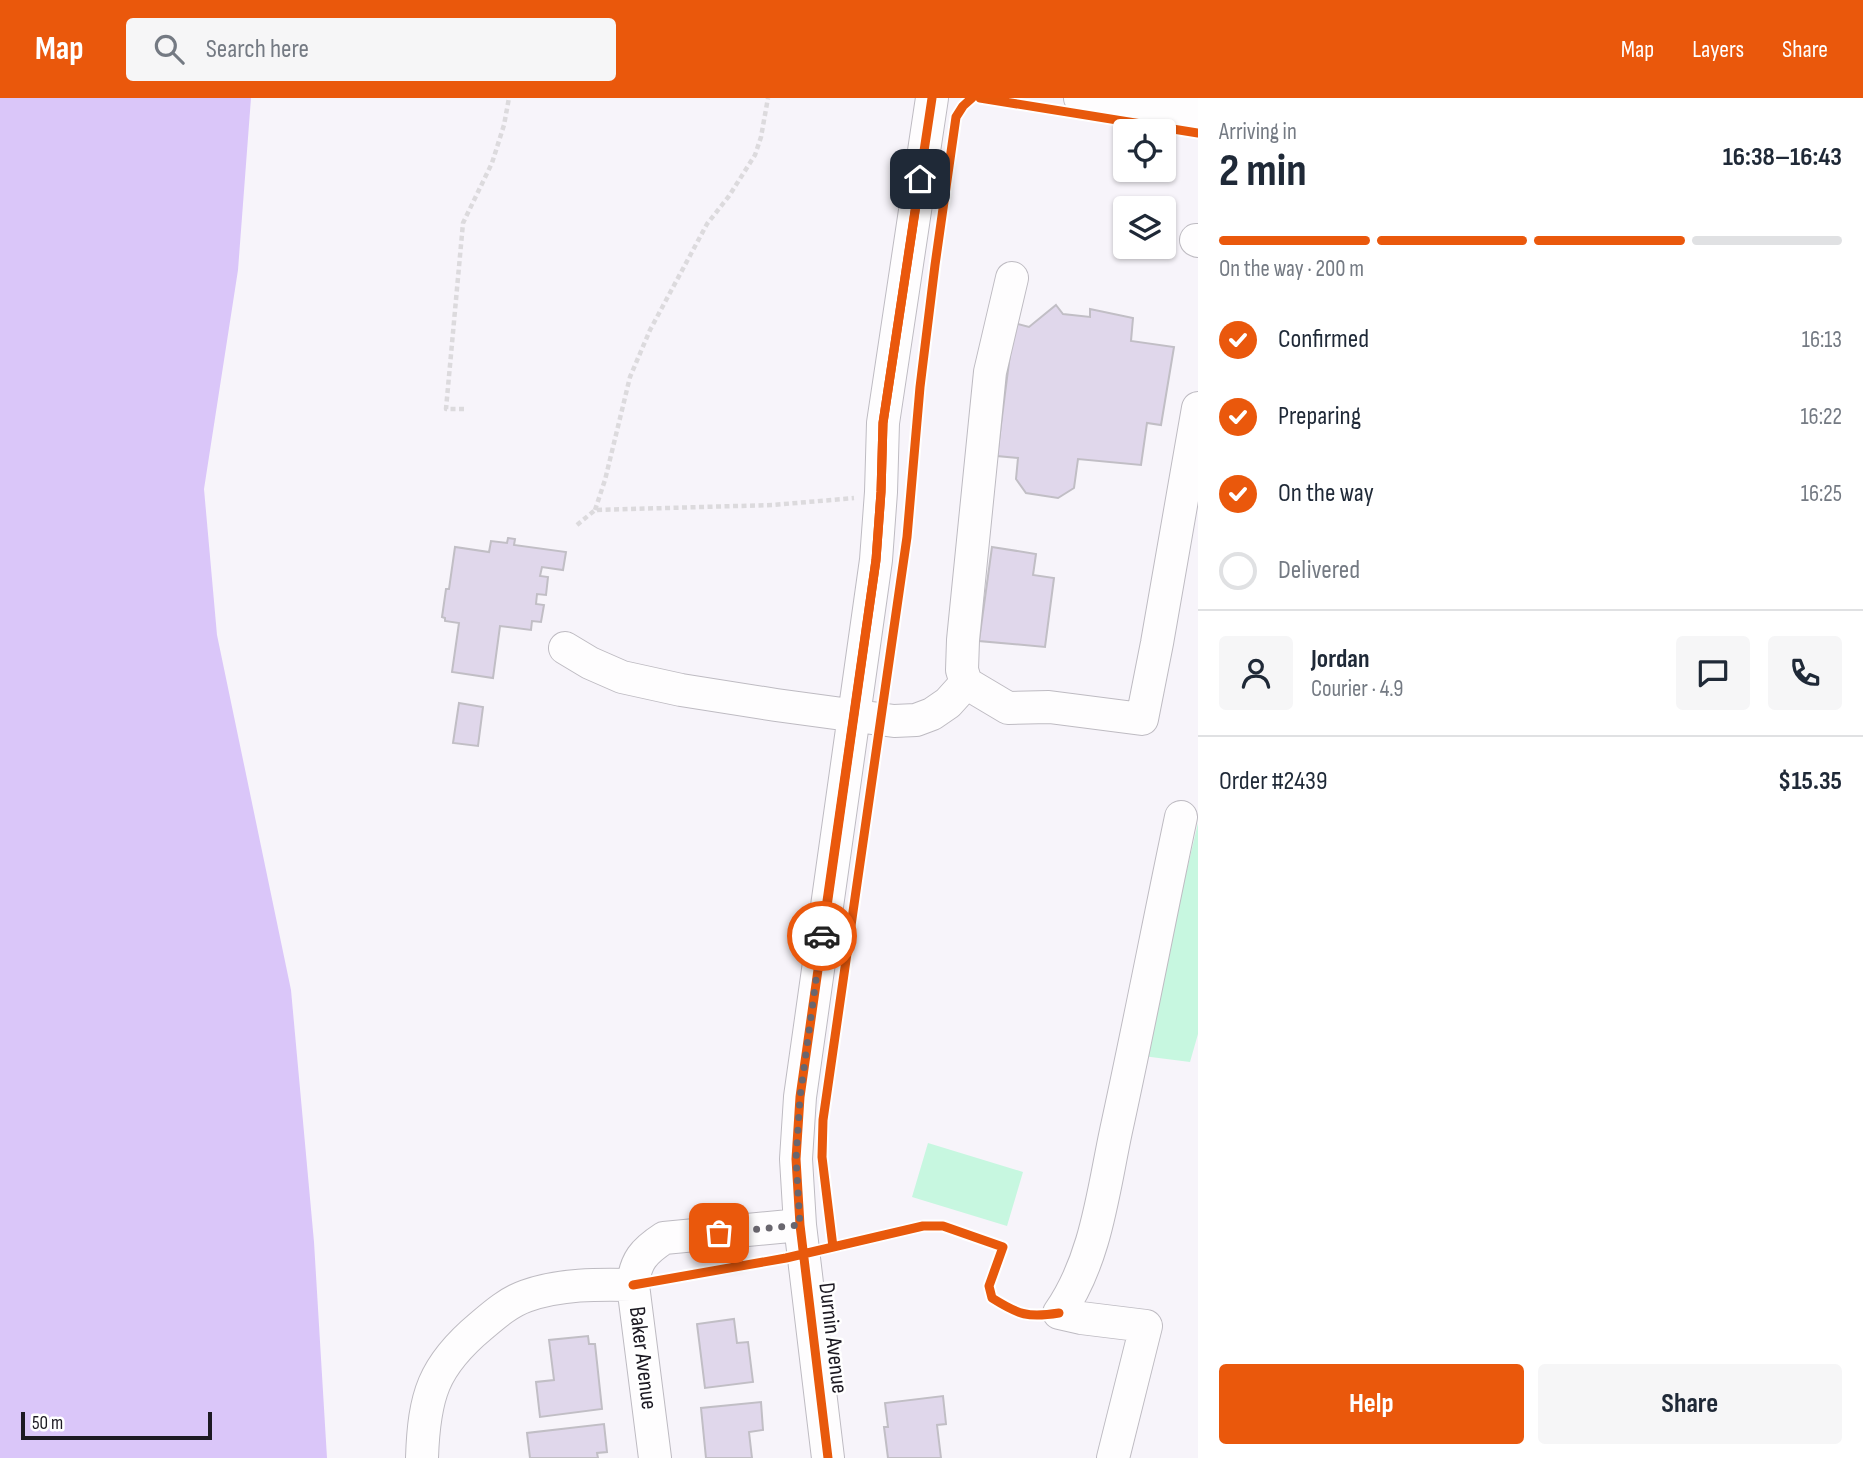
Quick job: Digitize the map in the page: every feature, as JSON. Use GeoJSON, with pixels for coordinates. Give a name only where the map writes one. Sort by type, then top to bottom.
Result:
{"type":"FeatureCollection","features":[{"type":"Feature","properties":{"kind":"street","name":"Durnin Avenue"},"geometry":{"type":"LineString","coordinates":[[828,1458],[800,1225],[796,1159],[800,1097],[876,560],[883,423],[932,98]]}},
{"type":"Feature","properties":{"kind":"street"},"geometry":{"type":"LineString","coordinates":[[1080,98],[1198,112]]}},
{"type":"Feature","properties":{"kind":"street"},"geometry":{"type":"LineString","coordinates":[[1012,278],[990,372],[963,640],[962,670],[965,684],[1008,708],[1049,707],[1142,719],[1198,408]]}},
{"type":"Feature","properties":{"kind":"street"},"geometry":{"type":"LineString","coordinates":[[565,648],[622,677],[681,690],[894,720],[916,720],[932,714],[948,704],[965,684]]}},
{"type":"Feature","properties":{"kind":"street"},"geometry":{"type":"LineString","coordinates":[[1113,1458],[1146,1326],[1059,1313],[1068,1300],[1089,1251],[1125,1092],[1181,817]]}},
{"type":"Feature","properties":{"kind":"street","name":"Baker Avenue"},"geometry":{"type":"LineString","coordinates":[[655,1458],[634,1285],[634,1272],[646,1250],[664,1238],[800,1225]]}},
{"type":"Feature","properties":{"kind":"street"},"geometry":{"type":"LineString","coordinates":[[422,1458],[426,1406],[435,1379],[462,1342],[504,1307],[525,1296],[556,1289],[596,1284],[634,1285]]}},
{"type":"Feature","properties":{"kind":"path"},"geometry":{"type":"LineString","coordinates":[[464,409],[446,409],[463,223],[492,163],[509,98]]}},
{"type":"Feature","properties":{"kind":"path"},"geometry":{"type":"LineString","coordinates":[[577,525],[594,510],[605,480],[630,377],[650,330],[707,224],[755,155],[768,98]]}},
{"type":"Feature","properties":{"kind":"path"},"geometry":{"type":"LineString","coordinates":[[594,510],[773,505],[846,500],[881,492]]}},
{"type":"Feature","properties":{"kind":"green space"},"geometry":{"type":"Polygon","coordinates":[[[1198,823],[1198,1034],[1190,1062],[1143,1056],[1198,823]]]}},
{"type":"Feature","properties":{"kind":"green space"},"geometry":{"type":"Polygon","coordinates":[[[928,1143],[1023,1172],[1007,1226],[912,1197],[928,1143]]]}},
{"type":"Feature","properties":{"kind":"shaded area"},"geometry":{"type":"Polygon","coordinates":[[[0,98],[251,98],[238,270],[204,489],[217,635],[291,990],[314,1242],[327,1458],[0,1458],[0,98]]]}},
{"type":"Feature","properties":{"kind":"building"},"geometry":{"type":"Polygon","coordinates":[[[1056,305],[1063,314],[1090,317],[1090,309],[1133,318],[1131,341],[1174,347],[1161,425],[1147,423],[1141,465],[1078,459],[1074,488],[1058,498],[1026,493],[1016,479],[1018,458],[997,456],[1014,323],[1029,327],[1056,305]]]}},
{"type":"Feature","properties":{"kind":"building"},"geometry":{"type":"Polygon","coordinates":[[[508,538],[515,539],[514,545],[566,552],[563,570],[542,567],[540,576],[548,577],[546,595],[537,594],[536,604],[544,605],[541,622],[532,621],[531,630],[500,626],[493,678],[452,672],[459,623],[445,621],[442,617],[455,547],[489,552],[491,541],[507,543],[508,538]]]}},
{"type":"Feature","properties":{"kind":"building"},"geometry":{"type":"Polygon","coordinates":[[[992,547],[1036,554],[1033,575],[1054,578],[1045,647],[979,641],[992,547]]]}},
{"type":"Feature","properties":{"kind":"building"},"geometry":{"type":"Polygon","coordinates":[[[459,703],[483,707],[478,746],[453,743],[459,703]]]}},
{"type":"Feature","properties":{"kind":"building"},"geometry":{"type":"Polygon","coordinates":[[[734,1319],[737,1343],[748,1342],[753,1382],[705,1388],[697,1324],[734,1319]]]}},
{"type":"Feature","properties":{"kind":"building"},"geometry":{"type":"Polygon","coordinates":[[[588,1336],[589,1344],[595,1344],[602,1409],[540,1417],[536,1382],[554,1380],[549,1340],[588,1336]]]}},
{"type":"Feature","properties":{"kind":"building"},"geometry":{"type":"Polygon","coordinates":[[[943,1396],[946,1424],[937,1425],[941,1458],[888,1458],[884,1427],[888,1427],[885,1403],[943,1396]]]}},
{"type":"Feature","properties":{"kind":"building"},"geometry":{"type":"Polygon","coordinates":[[[761,1402],[763,1430],[749,1432],[752,1458],[706,1458],[701,1408],[761,1402]]]}},
{"type":"Feature","properties":{"kind":"building"},"geometry":{"type":"Polygon","coordinates":[[[604,1424],[607,1452],[597,1453],[598,1458],[530,1458],[527,1433],[604,1424]]]}},
{"type":"Feature","properties":{"kind":"cycle path"},"geometry":{"type":"LineString","coordinates":[[828,1458],[800,1225],[796,1159],[800,1097],[876,560],[883,423],[932,98]]}},
{"type":"Feature","properties":{"kind":"cycle path"},"geometry":{"type":"LineString","coordinates":[[833,1247],[822,1157],[823,1120],[907,537],[920,387],[956,117],[972,98]]}},
{"type":"Feature","properties":{"kind":"cycle path"},"geometry":{"type":"LineString","coordinates":[[980,98],[1198,133]]}},
{"type":"Feature","properties":{"kind":"cycle path"},"geometry":{"type":"LineString","coordinates":[[633,1285],[786,1258],[923,1226],[943,1226],[1003,1247],[989,1286],[992,1298],[1024,1314],[1059,1313]]}},
{"type":"Feature","properties":{"kind":"way so far"},"geometry":{"type":"LineString","coordinates":[[719,1233],[800,1225],[796,1159],[800,1097],[822,936]]}},
{"type":"Feature","properties":{"kind":"route"},"geometry":{"type":"LineString","coordinates":[[822,936],[876,560],[883,423],[920,179]]}}]}
